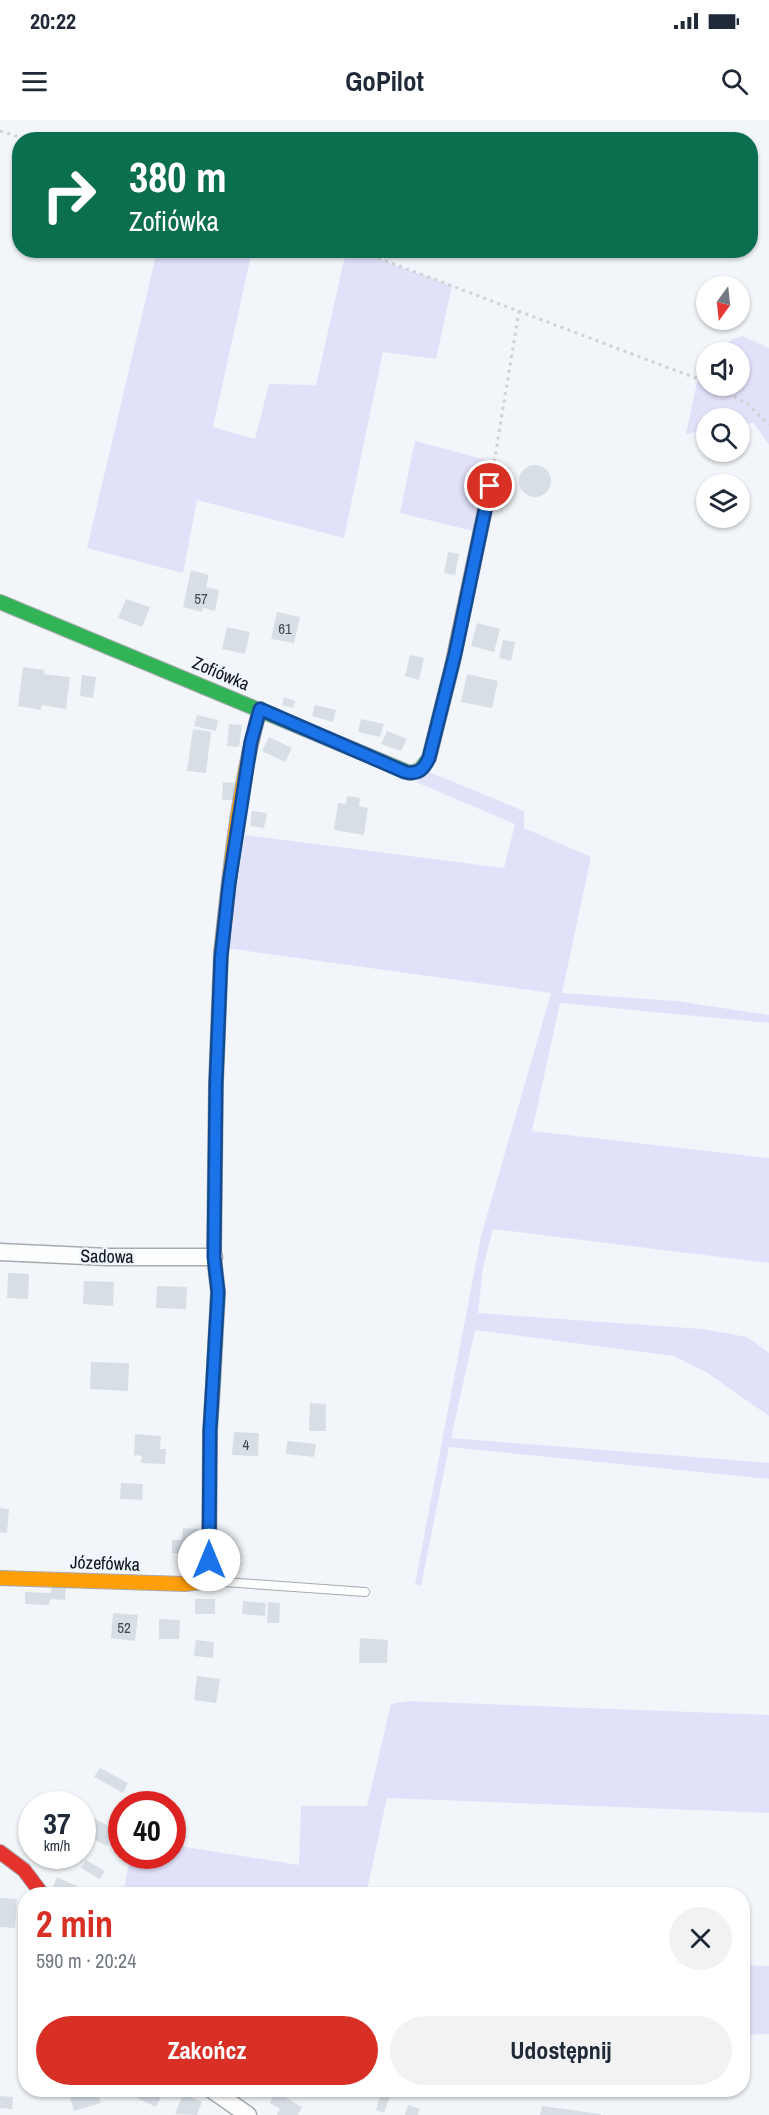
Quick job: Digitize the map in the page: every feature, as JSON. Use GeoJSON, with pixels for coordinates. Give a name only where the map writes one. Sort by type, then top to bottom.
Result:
{"type":"FeatureCollection","features":[{"type":"Feature","properties":{"kind":"street","name":"Zofiówka"},"geometry":{"type":"LineString","coordinates":[[0,602],[260,709],[405,772],[418,772],[424,768],[429,758],[455,654],[490,486]]}},
{"type":"Feature","properties":{"kind":"street"},"geometry":{"type":"LineString","coordinates":[[209,1581],[210,1431],[218,1292],[214,1257],[216,1083],[221,957],[229,884],[251,742],[260,709]]}},
{"type":"Feature","properties":{"kind":"street","name":"Sadowa"},"geometry":{"type":"LineString","coordinates":[[0,1252],[107,1257],[214,1257]]}},
{"type":"Feature","properties":{"kind":"street","name":"Józefówka"},"geometry":{"type":"LineString","coordinates":[[0,1578],[185,1584],[209,1581]]}},
{"type":"Feature","properties":{"kind":"street"},"geometry":{"type":"LineString","coordinates":[[0,1852],[14,1860],[38,1887]]}},
{"type":"Feature","properties":{"kind":"street"},"geometry":{"type":"LineString","coordinates":[[222,2097],[248,2115]]}},
{"type":"Feature","properties":{"kind":"lane"},"geometry":{"type":"LineString","coordinates":[[209,1581],[365,1592]]}},
{"type":"Feature","properties":{"kind":"path"},"geometry":{"type":"LineString","coordinates":[[378,258],[696,378]]}},
{"type":"Feature","properties":{"kind":"path"},"geometry":{"type":"LineString","coordinates":[[490,486],[519,311]]}},
{"type":"Feature","properties":{"kind":"path"},"geometry":{"type":"LineString","coordinates":[[733,396],[748,404],[769,424]]}},
{"type":"Feature","properties":{"kind":"shaded area"},"geometry":{"type":"Polygon","coordinates":[[[155,258],[250,258],[213,427],[255,439],[269,384],[316,385],[344,258],[376,258],[452,286],[436,359],[383,352],[344,538],[197,500],[183,573],[87,548],[155,258]]]}},
{"type":"Feature","properties":{"kind":"shaded area"},"geometry":{"type":"Polygon","coordinates":[[[742,336],[769,348],[769,445],[754,423],[750,423],[750,408],[696,408],[696,432],[686,434],[696,386],[696,396],[750,396],[750,342],[729,342],[742,336]]]}},
{"type":"Feature","properties":{"kind":"shaded area"},"geometry":{"type":"Polygon","coordinates":[[[415,441],[494,462],[481,533],[400,513],[415,441]]]}},
{"type":"Feature","properties":{"kind":"shaded area"},"geometry":{"type":"Polygon","coordinates":[[[427,771],[524,811],[524,828],[591,857],[562,993],[676,1001],[769,1015],[769,1023],[560,1003],[532,1131],[769,1158],[769,1263],[493,1229],[483,1268],[478,1313],[702,1329],[747,1337],[769,1353],[769,1416],[706,1372],[673,1356],[475,1330],[451,1438],[769,1463],[769,1479],[449,1447],[421,1586],[415,1584],[481,1236],[551,993],[226,948],[245,835],[504,868],[515,824],[416,782],[427,771]]]}},
{"type":"Feature","properties":{"kind":"shaded area"},"geometry":{"type":"Polygon","coordinates":[[[408,1701],[769,1715],[769,1813],[387,1798],[368,1887],[124,1887],[128,1869],[186,1869],[186,1847],[299,1865],[301,1806],[367,1806],[391,1704],[408,1701]]]}},
{"type":"Feature","properties":{"kind":"shaded area"},"geometry":{"type":"Polygon","coordinates":[[[750,1965],[769,1966],[769,2034],[750,2035],[750,1965]]]}},
{"type":"Feature","properties":{"kind":"building"},"geometry":{"type":"Polygon","coordinates":[[[535,465],[546,470],[551,481],[546,492],[535,497],[524,492],[519,481],[524,470],[535,465]]]}},
{"type":"Feature","properties":{"kind":"building"},"geometry":{"type":"Polygon","coordinates":[[[448,552],[459,554],[455,575],[444,573],[448,552]]]}},
{"type":"Feature","properties":{"kind":"building"},"geometry":{"type":"Polygon","coordinates":[[[191,570],[209,575],[206,587],[219,590],[215,611],[203,608],[202,612],[183,607],[191,570]]]}},
{"type":"Feature","properties":{"kind":"building"},"geometry":{"type":"Polygon","coordinates":[[[126,599],[150,607],[142,627],[118,618],[126,599]]]}},
{"type":"Feature","properties":{"kind":"building"},"geometry":{"type":"Polygon","coordinates":[[[277,612],[300,617],[294,643],[271,639],[277,612]]]}},
{"type":"Feature","properties":{"kind":"building"},"geometry":{"type":"Polygon","coordinates":[[[477,623],[500,629],[494,652],[471,646],[477,623]]]}},
{"type":"Feature","properties":{"kind":"building"},"geometry":{"type":"Polygon","coordinates":[[[227,627],[250,632],[245,654],[222,649],[227,627]]]}},
{"type":"Feature","properties":{"kind":"building"},"geometry":{"type":"Polygon","coordinates":[[[503,640],[515,642],[511,661],[499,658],[503,640]]]}},
{"type":"Feature","properties":{"kind":"building"},"geometry":{"type":"Polygon","coordinates":[[[410,655],[424,658],[419,680],[405,676],[410,655]]]}},
{"type":"Feature","properties":{"kind":"building"},"geometry":{"type":"Polygon","coordinates":[[[23,667],[44,670],[44,674],[70,677],[66,709],[42,705],[41,710],[18,706],[23,667]]]}},
{"type":"Feature","properties":{"kind":"building"},"geometry":{"type":"Polygon","coordinates":[[[467,674],[498,681],[492,708],[461,702],[467,674]]]}},
{"type":"Feature","properties":{"kind":"building"},"geometry":{"type":"Polygon","coordinates":[[[82,675],[96,677],[93,698],[80,696],[82,675]]]}},
{"type":"Feature","properties":{"kind":"building"},"geometry":{"type":"Polygon","coordinates":[[[284,697],[295,701],[293,708],[282,705],[284,697]]]}},
{"type":"Feature","properties":{"kind":"building"},"geometry":{"type":"Polygon","coordinates":[[[315,705],[336,710],[333,722],[312,716],[315,705]]]}},
{"type":"Feature","properties":{"kind":"building"},"geometry":{"type":"Polygon","coordinates":[[[197,715],[218,720],[216,731],[194,726],[197,715]]]}},
{"type":"Feature","properties":{"kind":"building"},"geometry":{"type":"Polygon","coordinates":[[[361,719],[384,724],[380,737],[358,732],[361,719]]]}},
{"type":"Feature","properties":{"kind":"building"},"geometry":{"type":"Polygon","coordinates":[[[229,724],[242,725],[239,747],[227,746],[229,724]]]}},
{"type":"Feature","properties":{"kind":"building"},"geometry":{"type":"Polygon","coordinates":[[[193,729],[211,732],[206,773],[187,771],[193,729]]]}},
{"type":"Feature","properties":{"kind":"building"},"geometry":{"type":"Polygon","coordinates":[[[387,731],[407,739],[401,751],[381,744],[387,731]]]}},
{"type":"Feature","properties":{"kind":"building"},"geometry":{"type":"Polygon","coordinates":[[[269,737],[292,748],[285,762],[262,751],[269,737]]]}},
{"type":"Feature","properties":{"kind":"building"},"geometry":{"type":"Polygon","coordinates":[[[223,782],[235,783],[233,800],[222,800],[223,782]]]}},
{"type":"Feature","properties":{"kind":"building"},"geometry":{"type":"Polygon","coordinates":[[[347,796],[360,798],[359,806],[368,808],[364,835],[334,830],[338,803],[346,804],[347,796]]]}},
{"type":"Feature","properties":{"kind":"building"},"geometry":{"type":"Polygon","coordinates":[[[252,811],[267,813],[264,828],[250,826],[252,811]]]}},
{"type":"Feature","properties":{"kind":"building"},"geometry":{"type":"Polygon","coordinates":[[[8,1273],[29,1274],[28,1299],[7,1298],[8,1273]]]}},
{"type":"Feature","properties":{"kind":"building"},"geometry":{"type":"Polygon","coordinates":[[[84,1281],[114,1282],[113,1306],[83,1304],[84,1281]]]}},
{"type":"Feature","properties":{"kind":"building"},"geometry":{"type":"Polygon","coordinates":[[[157,1286],[187,1287],[186,1309],[156,1308],[157,1286]]]}},
{"type":"Feature","properties":{"kind":"building"},"geometry":{"type":"Polygon","coordinates":[[[91,1362],[129,1363],[128,1391],[90,1389],[91,1362]]]}},
{"type":"Feature","properties":{"kind":"building"},"geometry":{"type":"Polygon","coordinates":[[[310,1403],[326,1404],[326,1431],[309,1431],[310,1403]]]}},
{"type":"Feature","properties":{"kind":"building"},"geometry":{"type":"Polygon","coordinates":[[[234,1432],[259,1433],[258,1456],[232,1455],[234,1432]]]}},
{"type":"Feature","properties":{"kind":"building"},"geometry":{"type":"Polygon","coordinates":[[[135,1434],[161,1436],[160,1449],[166,1449],[165,1464],[141,1463],[142,1456],[134,1455],[135,1434]]]}},
{"type":"Feature","properties":{"kind":"building"},"geometry":{"type":"Polygon","coordinates":[[[287,1441],[316,1444],[314,1457],[286,1454],[287,1441]]]}},
{"type":"Feature","properties":{"kind":"building"},"geometry":{"type":"Polygon","coordinates":[[[121,1483],[143,1484],[142,1500],[120,1499],[121,1483]]]}},
{"type":"Feature","properties":{"kind":"building"},"geometry":{"type":"Polygon","coordinates":[[[0,1508],[9,1509],[7,1533],[0,1532],[0,1508]]]}},
{"type":"Feature","properties":{"kind":"building"},"geometry":{"type":"Polygon","coordinates":[[[183,1528],[199,1529],[197,1554],[172,1553],[172,1540],[182,1540],[183,1528]]]}},
{"type":"Feature","properties":{"kind":"building"},"geometry":{"type":"Polygon","coordinates":[[[52,1585],[66,1586],[65,1600],[50,1599],[49,1605],[25,1604],[25,1592],[51,1593],[52,1585]]]}},
{"type":"Feature","properties":{"kind":"building"},"geometry":{"type":"Polygon","coordinates":[[[195,1599],[215,1599],[215,1614],[195,1614],[195,1599]]]}},
{"type":"Feature","properties":{"kind":"building"},"geometry":{"type":"Polygon","coordinates":[[[243,1601],[266,1603],[265,1616],[242,1614],[243,1601]]]}},
{"type":"Feature","properties":{"kind":"building"},"geometry":{"type":"Polygon","coordinates":[[[268,1602],[280,1603],[279,1623],[267,1623],[268,1602]]]}},
{"type":"Feature","properties":{"kind":"building"},"geometry":{"type":"Polygon","coordinates":[[[113,1613],[138,1615],[135,1641],[111,1638],[113,1613]]]}},
{"type":"Feature","properties":{"kind":"building"},"geometry":{"type":"Polygon","coordinates":[[[159,1619],[180,1620],[179,1639],[159,1639],[159,1619]]]}},
{"type":"Feature","properties":{"kind":"building"},"geometry":{"type":"Polygon","coordinates":[[[360,1638],[388,1640],[387,1663],[359,1663],[360,1638]]]}},
{"type":"Feature","properties":{"kind":"building"},"geometry":{"type":"Polygon","coordinates":[[[196,1640],[214,1642],[213,1658],[194,1656],[196,1640]]]}},
{"type":"Feature","properties":{"kind":"building"},"geometry":{"type":"Polygon","coordinates":[[[197,1676],[220,1679],[216,1703],[194,1700],[197,1676]]]}},
{"type":"Feature","properties":{"kind":"building"},"geometry":{"type":"Polygon","coordinates":[[[100,1768],[128,1783],[124,1791],[119,1791],[94,1777],[100,1768]]]}},
{"type":"Feature","properties":{"kind":"building"},"geometry":{"type":"Polygon","coordinates":[[[96,1819],[108,1826],[107,1846],[96,1840],[96,1819]]]}},
{"type":"Feature","properties":{"kind":"building"},"geometry":{"type":"Polygon","coordinates":[[[96,1866],[105,1871],[100,1879],[83,1869],[96,1869],[96,1866]]]}},
{"type":"Feature","properties":{"kind":"building"},"geometry":{"type":"Polygon","coordinates":[[[57,1877],[79,1887],[53,1887],[57,1877]]]}},
{"type":"Feature","properties":{"kind":"building"},"geometry":{"type":"Polygon","coordinates":[[[0,1898],[17,1899],[15,1928],[0,1927],[0,1898]]]}},
{"type":"Feature","properties":{"kind":"building"},"geometry":{"type":"Polygon","coordinates":[[[0,2096],[13,2097],[12,2109],[0,2108],[0,2096]]]}},
{"type":"Feature","properties":{"kind":"building"},"geometry":{"type":"Polygon","coordinates":[[[70,2097],[99,2097],[101,2103],[74,2111],[70,2097]]]}},
{"type":"Feature","properties":{"kind":"building"},"geometry":{"type":"Polygon","coordinates":[[[138,2097],[161,2097],[156,2107],[138,2097]]]}},
{"type":"Feature","properties":{"kind":"building"},"geometry":{"type":"Polygon","coordinates":[[[182,2097],[190,2097],[202,2102],[197,2115],[175,2114],[182,2097]]]}},
{"type":"Feature","properties":{"kind":"building"},"geometry":{"type":"Polygon","coordinates":[[[273,2097],[285,2097],[302,2107],[298,2115],[277,2115],[280,2109],[270,2103],[273,2097]]]}},
{"type":"Feature","properties":{"kind":"building"},"geometry":{"type":"Polygon","coordinates":[[[380,2097],[390,2097],[384,2113],[376,2110],[380,2097]]]}},
{"type":"Feature","properties":{"kind":"building"},"geometry":{"type":"Polygon","coordinates":[[[408,2105],[420,2109],[418,2115],[405,2115],[408,2105]]]}},
{"type":"Feature","properties":{"kind":"building"},"geometry":{"type":"Polygon","coordinates":[[[542,2106],[601,2114],[601,2115],[540,2115],[542,2106]]]}},
{"type":"Feature","properties":{"kind":"traffic: fast"},"geometry":{"type":"LineString","coordinates":[[0,602],[410,773],[420,770],[429,758],[452,666]]}},
{"type":"Feature","properties":{"kind":"traffic: fast"},"geometry":{"type":"LineString","coordinates":[[213,1386],[218,1292],[214,1257],[216,1083],[221,953]]}},
{"type":"Feature","properties":{"kind":"traffic: slow"},"geometry":{"type":"LineString","coordinates":[[452,666],[490,486]]}},
{"type":"Feature","properties":{"kind":"traffic: slow"},"geometry":{"type":"LineString","coordinates":[[221,953],[240,800],[260,709]]}},
{"type":"Feature","properties":{"kind":"traffic: slow"},"geometry":{"type":"LineString","coordinates":[[0,1578],[185,1584],[209,1581],[210,1431],[213,1386]]}},
{"type":"Feature","properties":{"kind":"traffic: jam"},"geometry":{"type":"LineString","coordinates":[[0,1852],[24,1870],[37,1887]]}},
{"type":"Feature","properties":{"kind":"route"},"geometry":{"type":"LineString","coordinates":[[209,1560],[210,1431],[218,1292],[214,1257],[216,1083],[221,957],[229,884],[251,742],[260,709],[405,772],[418,772],[424,768],[429,758],[455,654],[490,486]]}}]}
